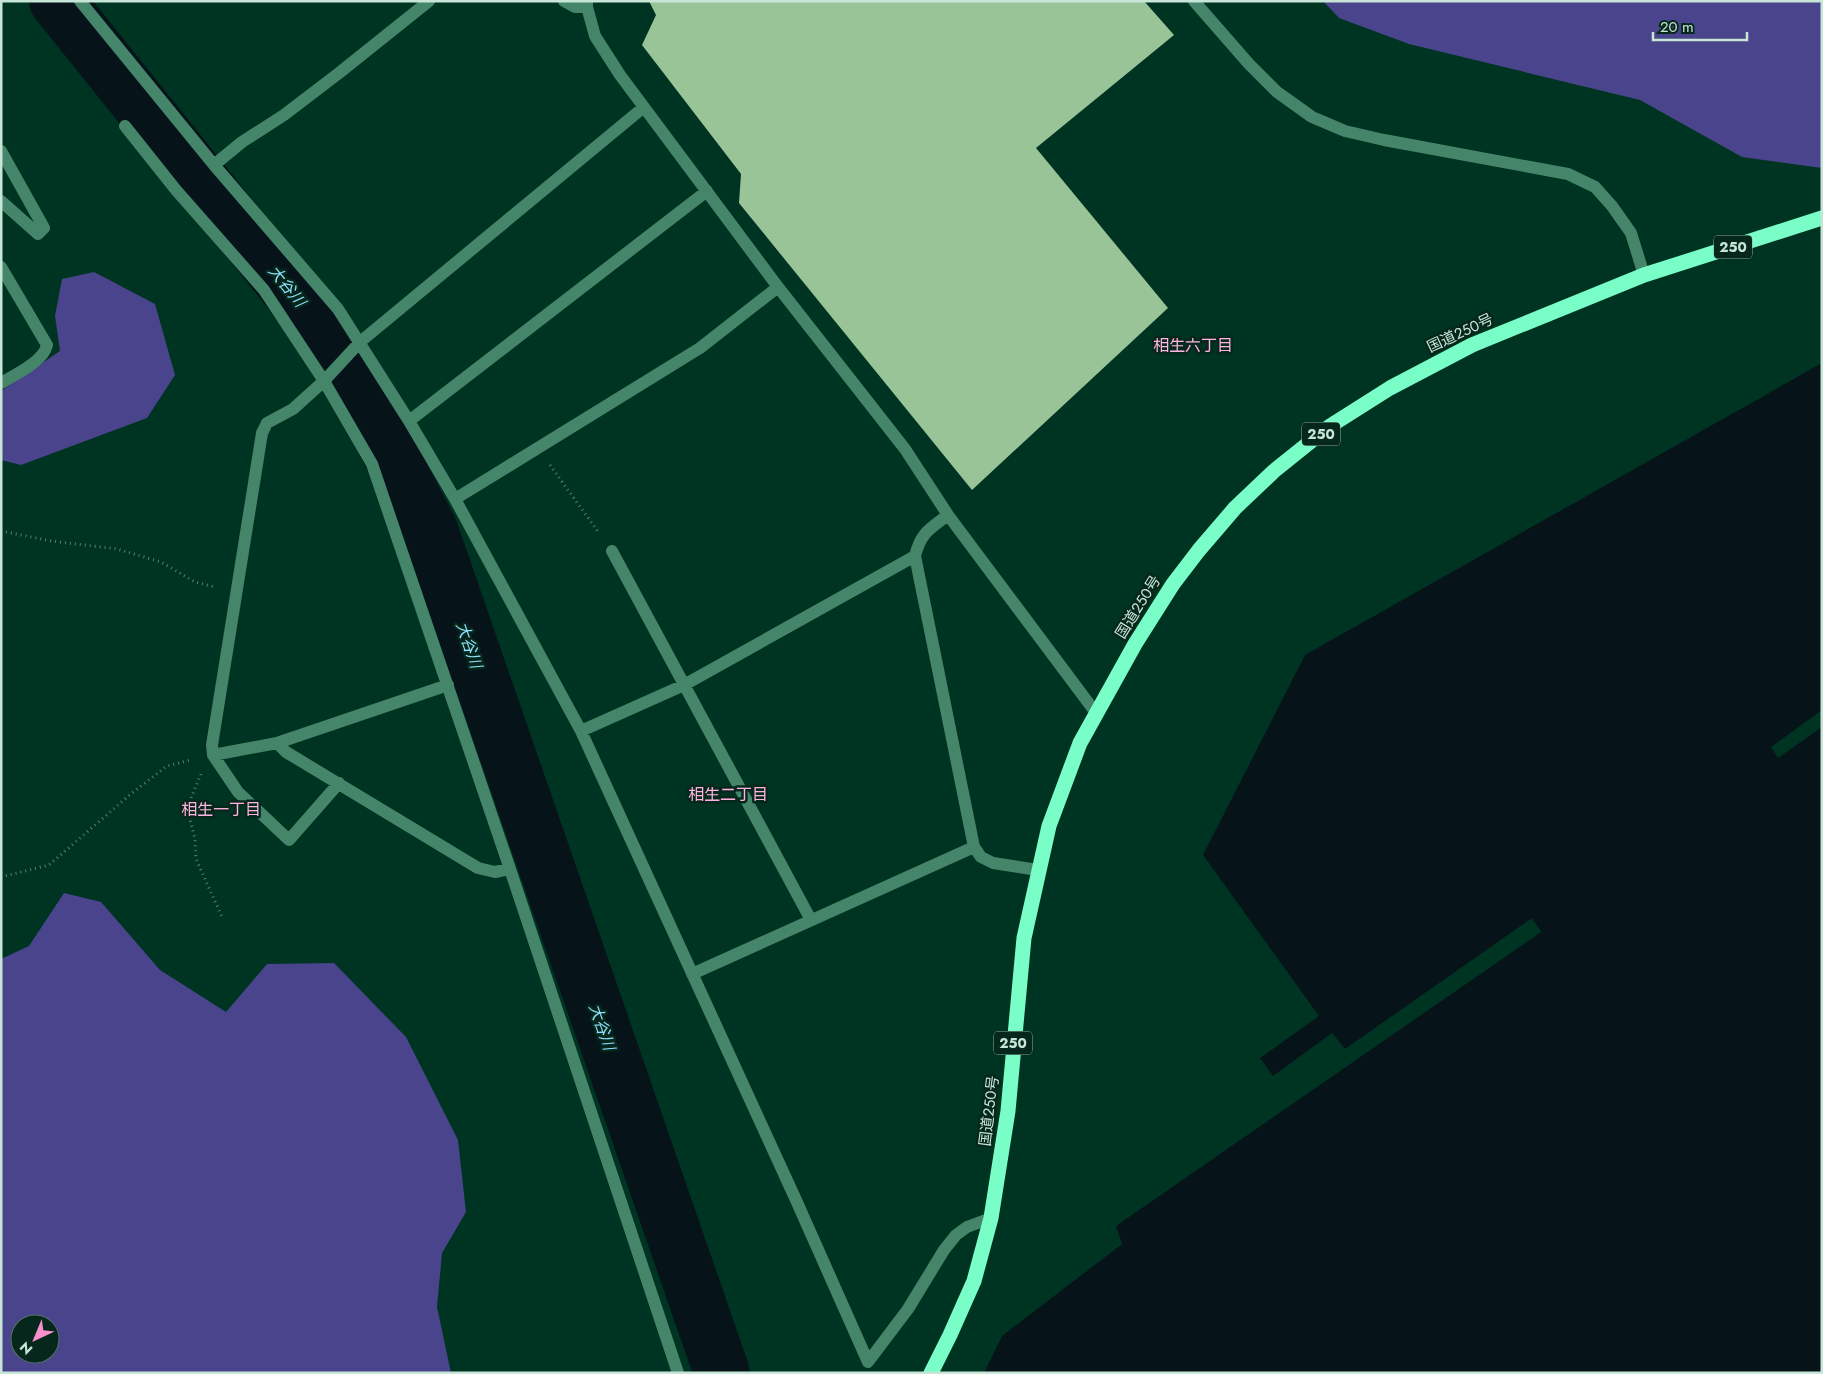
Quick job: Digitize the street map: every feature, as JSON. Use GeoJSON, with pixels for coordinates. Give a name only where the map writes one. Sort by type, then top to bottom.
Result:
{"type":"FeatureCollection","features":[{"type":"Feature","properties":{"kind":"highway","name":"国道250号"},"geometry":{"type":"LineString","coordinates":[[931,1373],[974,1281],[991,1218],[1008,1110],[1024,938],[1049,826],[1080,743],[1096,713],[1135,644],[1173,584],[1199,550],[1235,508],[1274,471],[1330,426],[1390,388],[1431,365],[1472,345],[1644,275],[1822,218]]}},
{"type":"Feature","properties":{"kind":"street"},"geometry":{"type":"LineString","coordinates":[[80,1],[214,165],[338,308],[356,346],[410,421],[456,499],[581,731],[796,1200],[869,1368]]}},
{"type":"Feature","properties":{"kind":"street"},"geometry":{"type":"LineString","coordinates":[[214,165],[242,142],[284,115],[429,1]]}},
{"type":"Feature","properties":{"kind":"street"},"geometry":{"type":"LineString","coordinates":[[564,1],[574,7],[587,4],[595,36],[620,75],[778,287],[905,449],[948,515],[1096,713]]}},
{"type":"Feature","properties":{"kind":"street"},"geometry":{"type":"LineString","coordinates":[[1194,1],[1263,78],[1278,92],[1312,117],[1345,131],[1384,140],[1568,174],[1595,187],[1631,232],[1644,275]]}},
{"type":"Feature","properties":{"kind":"street"},"geometry":{"type":"LineString","coordinates":[[339,783],[289,840],[238,792],[213,755],[212,745],[235,593],[262,433],[267,423],[293,409],[356,346],[644,107]]}},
{"type":"Feature","properties":{"kind":"street"},"geometry":{"type":"LineString","coordinates":[[125,126],[176,190],[264,290],[327,377],[372,464],[510,869],[678,1373]]}},
{"type":"Feature","properties":{"kind":"street"},"geometry":{"type":"LineString","coordinates":[[1,151],[44,228],[38,234],[1,201]]}},
{"type":"Feature","properties":{"kind":"street"},"geometry":{"type":"LineString","coordinates":[[410,421],[707,192]]}},
{"type":"Feature","properties":{"kind":"street"},"geometry":{"type":"LineString","coordinates":[[1,267],[47,345],[46,352],[26,368],[1,383]]}},
{"type":"Feature","properties":{"kind":"street"},"geometry":{"type":"LineString","coordinates":[[456,499],[700,348],[778,287]]}},
{"type":"Feature","properties":{"kind":"street"},"geometry":{"type":"LineString","coordinates":[[948,515],[919,540],[915,556],[974,847],[981,857],[993,863],[1038,870]]}},
{"type":"Feature","properties":{"kind":"street"},"geometry":{"type":"LineString","coordinates":[[612,552],[811,920]]}},
{"type":"Feature","properties":{"kind":"street"},"geometry":{"type":"LineString","coordinates":[[581,731],[684,685],[915,556]]}},
{"type":"Feature","properties":{"kind":"street"},"geometry":{"type":"LineString","coordinates":[[213,755],[277,743],[448,685]]}},
{"type":"Feature","properties":{"kind":"street"},"geometry":{"type":"LineString","coordinates":[[277,743],[286,752],[478,868],[495,872],[510,869]]}},
{"type":"Feature","properties":{"kind":"street"},"geometry":{"type":"LineString","coordinates":[[692,974],[974,847]]}},
{"type":"Feature","properties":{"kind":"street"},"geometry":{"type":"LineString","coordinates":[[869,1368],[944,1250],[956,1235],[968,1227],[991,1218]]}},
{"type":"Feature","properties":{"kind":"path"},"geometry":{"type":"LineString","coordinates":[[538,448],[612,552]]}},
{"type":"Feature","properties":{"kind":"path"},"geometry":{"type":"LineString","coordinates":[[1,531],[51,541],[117,549],[160,562],[195,582],[235,593]]}},
{"type":"Feature","properties":{"kind":"path"},"geometry":{"type":"LineString","coordinates":[[1,878],[49,865],[132,793],[167,766],[213,755]]}},
{"type":"Feature","properties":{"kind":"path"},"geometry":{"type":"LineString","coordinates":[[213,755],[199,777],[188,808],[195,839],[196,859],[222,917]]}},
{"type":"Feature","properties":{"kind":"shaded area"},"geometry":{"type":"Polygon","coordinates":[[[1323,1],[1822,1],[1822,168],[1742,157],[1640,100],[1409,44],[1339,18],[1323,1]]]}},
{"type":"Feature","properties":{"kind":"shaded area"},"geometry":{"type":"Polygon","coordinates":[[[94,272],[155,304],[175,375],[147,418],[21,465],[1,460],[1,391],[60,351],[55,316],[62,279],[94,272]]]}},
{"type":"Feature","properties":{"kind":"shaded area"},"geometry":{"type":"Polygon","coordinates":[[[1822,363],[1822,710],[1771,747],[1778,758],[1822,727],[1822,1373],[984,1373],[1002,1336],[1122,1244],[1116,1226],[1541,932],[1532,918],[1345,1049],[1332,1033],[1273,1076],[1260,1058],[1319,1016],[1203,855],[1305,655],[1822,363]]]}},
{"type":"Feature","properties":{"kind":"shaded area"},"geometry":{"type":"Polygon","coordinates":[[[64,893],[101,902],[160,970],[226,1012],[267,964],[334,963],[406,1037],[458,1140],[466,1212],[442,1253],[437,1307],[451,1373],[1,1373],[1,959],[29,946],[64,893]]]}},
{"type":"Feature","properties":{"kind":"building"},"geometry":{"type":"Polygon","coordinates":[[[649,1],[1144,1],[1174,35],[1036,148],[1168,308],[972,490],[739,203],[741,174],[642,45],[656,15],[649,1]]]}},
{"type":"Feature","properties":{"kind":"waterway","name":"大谷川"},"geometry":{"type":"LineString","coordinates":[[57,1],[335,347],[430,530],[722,1373]]}},
{"type":"Feature","properties":{"kind":"district","name":"相生六丁目"},"geometry":{"type":"Point","coordinates":[1193,345]}},
{"type":"Feature","properties":{"kind":"district","name":"相生二丁目"},"geometry":{"type":"Point","coordinates":[728,794]}},
{"type":"Feature","properties":{"kind":"district","name":"相生一丁目"},"geometry":{"type":"Point","coordinates":[221,809]}}]}
